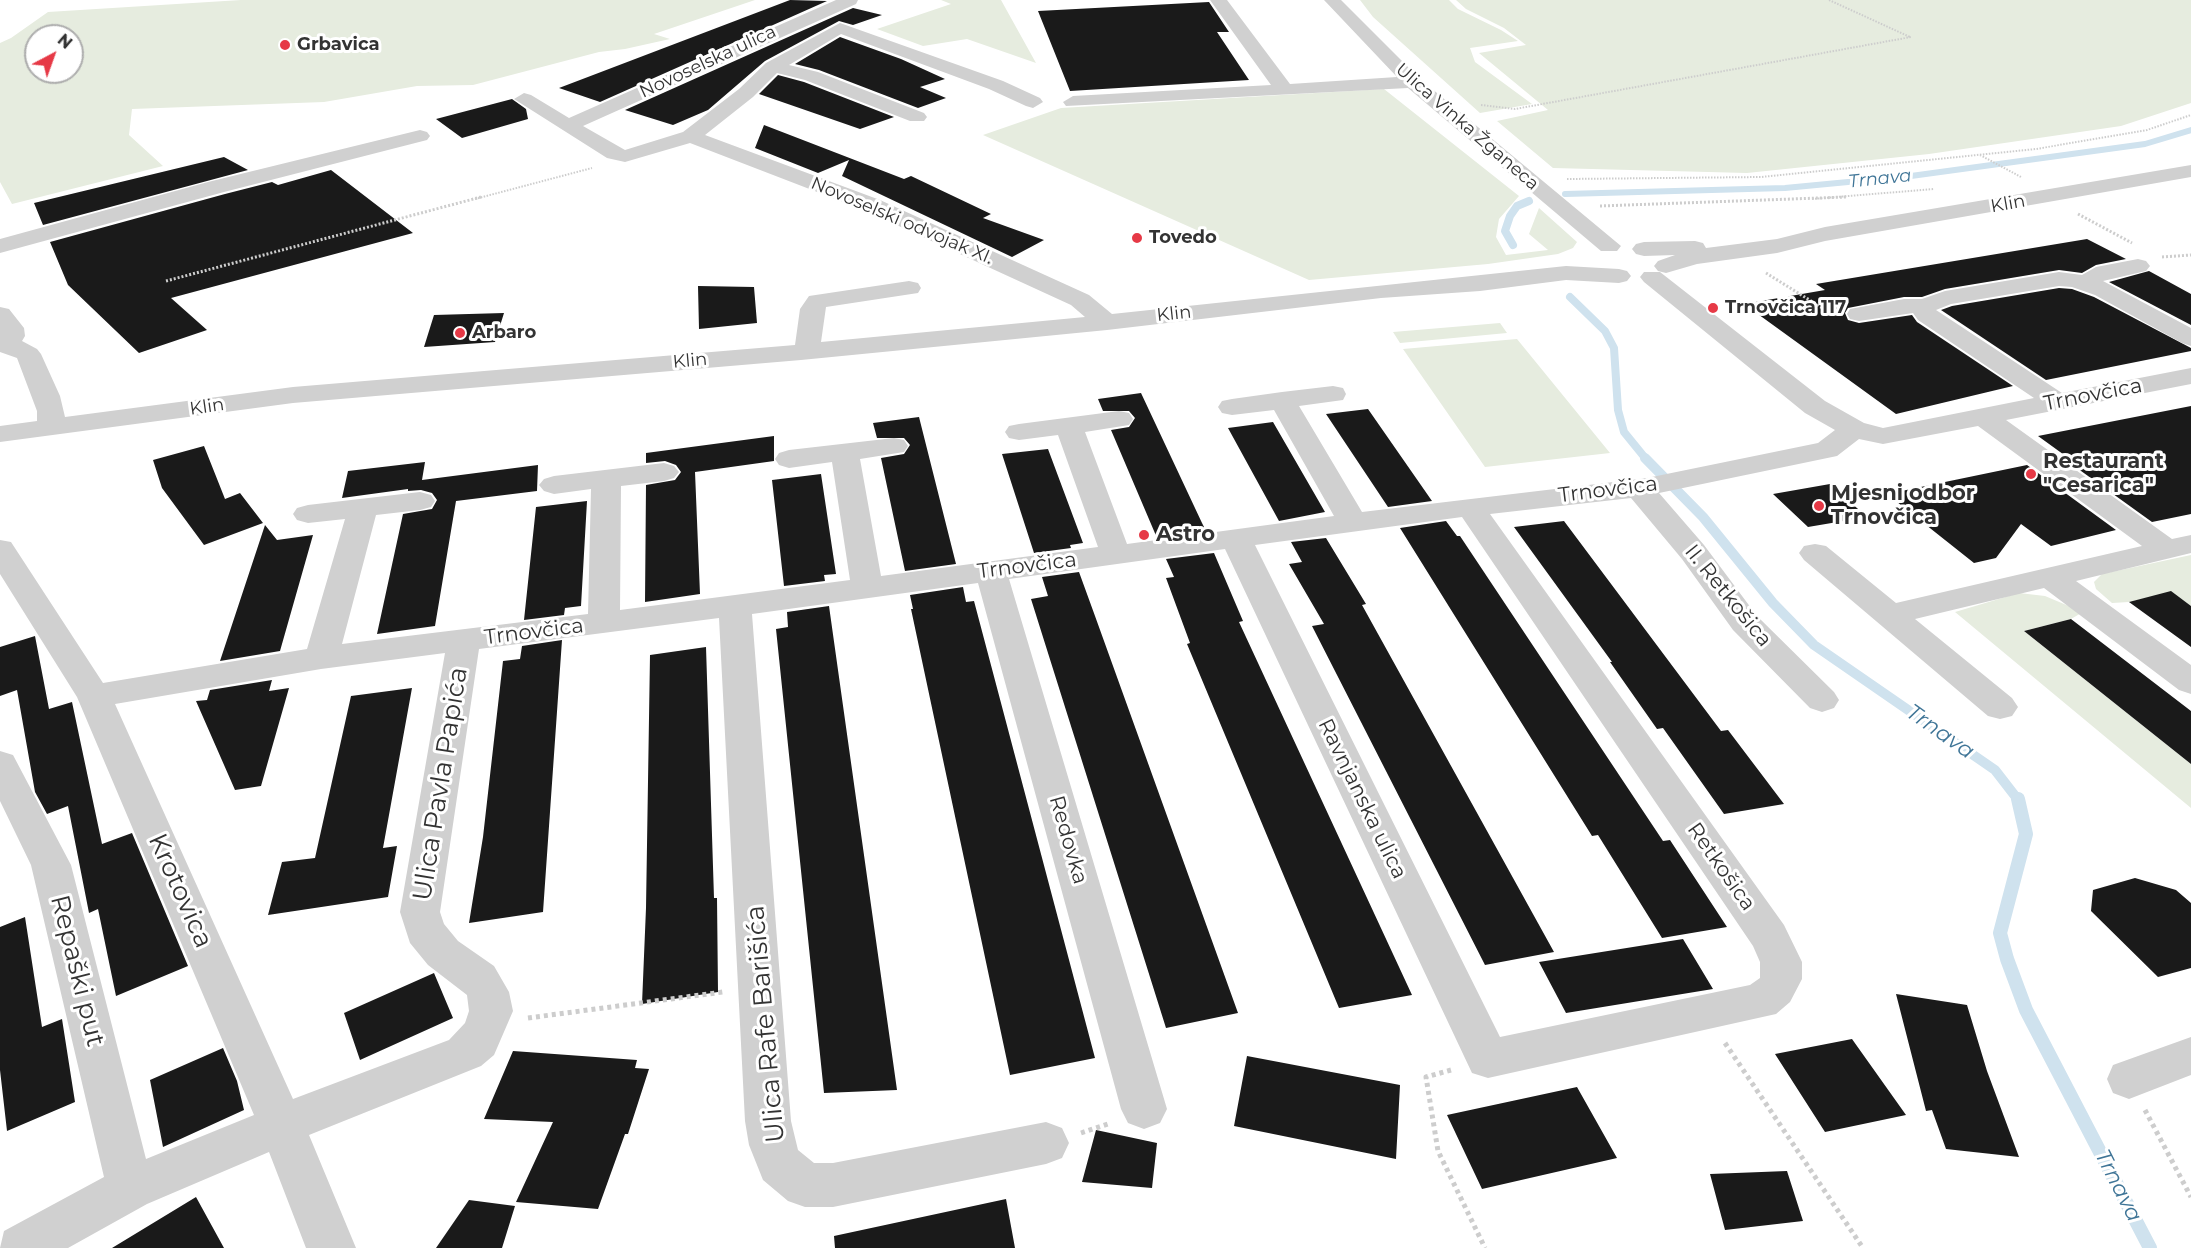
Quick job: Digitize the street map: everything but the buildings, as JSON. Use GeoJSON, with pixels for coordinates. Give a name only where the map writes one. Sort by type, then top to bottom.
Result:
{"type":"FeatureCollection","features":[{"type":"Feature","properties":{"kind":"street","name":"Novoselska ulica"},"geometry":{"type":"LineString","coordinates":[[567,126],[850,0]]}},
{"type":"Feature","properties":{"kind":"street"},"geometry":{"type":"LineString","coordinates":[[1218,0],[1284,89]]}},
{"type":"Feature","properties":{"kind":"street","name":"Ulica Vinka Žganeca"},"geometry":{"type":"LineString","coordinates":[[1332,0],[1412,82],[1559,206],[1600,251],[1592,260],[1601,269],[1619,276]]}},
{"type":"Feature","properties":{"kind":"street"},"geometry":{"type":"LineString","coordinates":[[524,99],[614,154],[625,156],[648,151],[690,136],[746,93],[773,66],[840,28],[843,19],[829,8]]}},
{"type":"Feature","properties":{"kind":"street"},"geometry":{"type":"LineString","coordinates":[[840,28],[996,85],[1033,102]]}},
{"type":"Feature","properties":{"kind":"street"},"geometry":{"type":"LineString","coordinates":[[773,66],[811,76],[916,117]]}},
{"type":"Feature","properties":{"kind":"street"},"geometry":{"type":"LineString","coordinates":[[1073,102],[1412,82]]}},
{"type":"Feature","properties":{"kind":"street"},"geometry":{"type":"LineString","coordinates":[[0,246],[216,187],[420,136]]}},
{"type":"Feature","properties":{"kind":"street","name":"Novoselski odvojak XI."},"geometry":{"type":"LineString","coordinates":[[690,136],[872,204],[1080,300],[1107,322]]}},
{"type":"Feature","properties":{"kind":"street","name":"Klin"},"geometry":{"type":"LineString","coordinates":[[1381,291],[1480,284],[1575,273],[1619,276],[1659,271],[1694,257],[1777,246],[1825,234],[2191,171]]}},
{"type":"Feature","properties":{"kind":"street","name":"Klin"},"geometry":{"type":"LineString","coordinates":[[0,434],[305,394],[807,351],[1107,322],[1381,291],[1575,261],[1600,251],[1691,248],[1770,237],[1825,234]]}},
{"type":"Feature","properties":{"kind":"street","name":"Trnovčica"},"geometry":{"type":"LineString","coordinates":[[1644,249],[1659,256],[1659,271],[1815,407],[1854,429],[1883,436],[1896,436],[2191,376]]}},
{"type":"Feature","properties":{"kind":"street"},"geometry":{"type":"LineString","coordinates":[[2088,283],[2093,277],[2139,256]]}},
{"type":"Feature","properties":{"kind":"street"},"geometry":{"type":"LineString","coordinates":[[1859,314],[1904,306],[1925,306],[1945,298],[2059,279],[2088,283],[2191,338]]}},
{"type":"Feature","properties":{"kind":"street"},"geometry":{"type":"LineString","coordinates":[[807,351],[812,309],[819,301],[909,288]]}},
{"type":"Feature","properties":{"kind":"street"},"geometry":{"type":"LineString","coordinates":[[1925,306],[1923,310],[1927,315],[2057,402]]}},
{"type":"Feature","properties":{"kind":"street"},"geometry":{"type":"LineString","coordinates":[[0,314],[11,328],[12,336],[3,345],[23,351],[32,362],[51,411],[51,428],[0,454]]}},
{"type":"Feature","properties":{"kind":"street"},"geometry":{"type":"LineString","coordinates":[[1232,407],[1333,394]]}},
{"type":"Feature","properties":{"kind":"street"},"geometry":{"type":"LineString","coordinates":[[1282,400],[1353,522]]}},
{"type":"Feature","properties":{"kind":"street"},"geometry":{"type":"LineString","coordinates":[[1985,418],[2179,547]]}},
{"type":"Feature","properties":{"kind":"street"},"geometry":{"type":"LineString","coordinates":[[1019,432],[1119,419]]}},
{"type":"Feature","properties":{"kind":"street"},"geometry":{"type":"LineString","coordinates":[[1069,426],[1116,555]]}},
{"type":"Feature","properties":{"kind":"street","name":"Trnovčica"},"geometry":{"type":"LineString","coordinates":[[94,696],[321,658],[735,606],[1353,522],[1642,487],[1827,450],[1854,429]]}},
{"type":"Feature","properties":{"kind":"street"},"geometry":{"type":"LineString","coordinates":[[789,459],[894,446]]}},
{"type":"Feature","properties":{"kind":"street"},"geometry":{"type":"LineString","coordinates":[[845,452],[867,587]]}},
{"type":"Feature","properties":{"kind":"street"},"geometry":{"type":"LineString","coordinates":[[554,485],[664,472]]}},
{"type":"Feature","properties":{"kind":"street","name":"Trnovčica"},"geometry":{"type":"LineString","coordinates":[[604,623],[606,479]]}},
{"type":"Feature","properties":{"kind":"street","name":"II. Retkošica"},"geometry":{"type":"LineString","coordinates":[[1642,487],[1745,623],[1822,700]]}},
{"type":"Feature","properties":{"kind":"street"},"geometry":{"type":"LineString","coordinates":[[308,514],[420,501]]}},
{"type":"Feature","properties":{"kind":"street","name":"Retkošica"},"geometry":{"type":"LineString","coordinates":[[1470,507],[1769,937],[1781,962],[1781,979],[1775,990],[1761,1001],[1706,1015],[1488,1059]]}},
{"type":"Feature","properties":{"kind":"street"},"geometry":{"type":"LineString","coordinates":[[321,658],[363,508]]}},
{"type":"Feature","properties":{"kind":"street","name":"Ravnjanska ulica"},"geometry":{"type":"LineString","coordinates":[[1236,539],[1488,1059]]}},
{"type":"Feature","properties":{"kind":"street"},"geometry":{"type":"LineString","coordinates":[[1889,615],[2179,547]]}},
{"type":"Feature","properties":{"kind":"street","name":"Krotovica"},"geometry":{"type":"LineString","coordinates":[[0,549],[94,696],[281,1125],[331,1248]]}},
{"type":"Feature","properties":{"kind":"street"},"geometry":{"type":"LineString","coordinates":[[1815,553],[2000,707]]}},
{"type":"Feature","properties":{"kind":"street","name":"Redovka"},"geometry":{"type":"LineString","coordinates":[[991,571],[1144,1109]]}},
{"type":"Feature","properties":{"kind":"street"},"geometry":{"type":"LineString","coordinates":[[2051,578],[2191,682]]}},
{"type":"Feature","properties":{"kind":"street","name":"Ulica Rafe Barišića"},"geometry":{"type":"LineString","coordinates":[[735,606],[762,986],[768,1121],[772,1145],[780,1165],[805,1185],[833,1185],[1046,1143]]}},
{"type":"Feature","properties":{"kind":"street","name":"Ulica Pavla Papića"},"geometry":{"type":"LineString","coordinates":[[464,640],[420,912],[425,931],[443,953],[479,978],[488,992],[491,1011],[486,1026]]}},
{"type":"Feature","properties":{"kind":"street","name":"Repaški put"},"geometry":{"type":"LineString","coordinates":[[0,764],[51,866],[130,1188]]}},
{"type":"Feature","properties":{"kind":"street"},"geometry":{"type":"LineString","coordinates":[[21,1248],[130,1188],[281,1125],[465,1053],[478,1042],[486,1026]]}},
{"type":"Feature","properties":{"kind":"street"},"geometry":{"type":"LineString","coordinates":[[2129,1078],[2191,1056]]}},
{"type":"Feature","properties":{"kind":"path"},"geometry":{"type":"LineString","coordinates":[[1507,110],[1911,37],[1829,0]]}},
{"type":"Feature","properties":{"kind":"path"},"geometry":{"type":"LineString","coordinates":[[1564,179],[1761,177],[1979,155],[2036,149],[2147,130],[2191,115]]}},
{"type":"Feature","properties":{"kind":"path"},"geometry":{"type":"LineString","coordinates":[[1979,155],[2022,177],[2011,179]]}},
{"type":"Feature","properties":{"kind":"path"},"geometry":{"type":"LineString","coordinates":[[166,281],[550,180],[617,161],[625,156]]}},
{"type":"Feature","properties":{"kind":"path"},"geometry":{"type":"LineString","coordinates":[[1599,206],[1840,198],[1942,188]]}},
{"type":"Feature","properties":{"kind":"path"},"geometry":{"type":"LineString","coordinates":[[2077,214],[2139,256]]}},
{"type":"Feature","properties":{"kind":"path"},"geometry":{"type":"LineString","coordinates":[[1761,272],[1775,276],[1830,315],[1848,312],[1859,314]]}},
{"type":"Feature","properties":{"kind":"path"},"geometry":{"type":"LineString","coordinates":[[486,1026],[520,1019],[636,1006],[762,986]]}},
{"type":"Feature","properties":{"kind":"path"},"geometry":{"type":"LineString","coordinates":[[1706,1015],[1863,1248]]}},
{"type":"Feature","properties":{"kind":"path"},"geometry":{"type":"LineString","coordinates":[[1485,1248],[1438,1151],[1426,1077],[1488,1059]]}},
{"type":"Feature","properties":{"kind":"path"},"geometry":{"type":"LineString","coordinates":[[2129,1078],[2191,1197]]}},
{"type":"Feature","properties":{"kind":"path"},"geometry":{"type":"LineString","coordinates":[[1046,1143],[1104,1126],[1144,1109]]}},
{"type":"Feature","properties":{"kind":"shaded area"},"geometry":{"type":"Polygon","coordinates":[[[241,0],[755,0],[654,34],[670,39],[599,52],[473,85],[417,86],[324,102],[132,109],[129,135],[163,166],[12,204],[0,182],[0,43],[24,29],[24,84],[84,84],[84,24],[31,24],[48,12],[241,0]]]}},
{"type":"Feature","properties":{"kind":"shaded area"},"geometry":{"type":"Polygon","coordinates":[[[941,0],[1001,0],[1036,63],[967,39],[923,46],[877,29],[951,4],[941,0]]]}},
{"type":"Feature","properties":{"kind":"shaded area"},"geometry":{"type":"Polygon","coordinates":[[[1360,0],[1449,0],[1458,9],[1501,30],[1518,41],[1470,48],[1475,62],[1532,104],[1480,113],[1373,17],[1360,0]]]}},
{"type":"Feature","properties":{"kind":"shaded area"},"geometry":{"type":"Polygon","coordinates":[[[1456,0],[2191,0],[2191,103],[2121,126],[1929,154],[1747,173],[1553,168],[1497,121],[1548,110],[1479,53],[1526,45],[1504,28],[1466,9],[1456,0]]]}},
{"type":"Feature","properties":{"kind":"shaded area"},"geometry":{"type":"Polygon","coordinates":[[[1384,89],[1519,196],[1499,219],[1496,237],[1506,255],[1548,250],[1529,234],[1539,208],[1577,242],[1573,248],[1558,254],[1488,264],[1309,280],[983,135],[1061,108],[1384,89]]]}},
{"type":"Feature","properties":{"kind":"shaded area"},"geometry":{"type":"Polygon","coordinates":[[[1500,323],[1507,333],[1400,343],[1393,332],[1500,323]]]}},
{"type":"Feature","properties":{"kind":"shaded area"},"geometry":{"type":"Polygon","coordinates":[[[1517,339],[1610,453],[1485,467],[1403,349],[1517,339]]]}},
{"type":"Feature","properties":{"kind":"shaded area"},"geometry":{"type":"Polygon","coordinates":[[[2191,555],[2191,606],[2171,592],[2129,602],[2112,603],[2096,589],[2094,582],[2102,574],[2191,555]]]}},
{"type":"Feature","properties":{"kind":"shaded area"},"geometry":{"type":"Polygon","coordinates":[[[2019,593],[2045,596],[2083,612],[2071,619],[2024,631],[2191,764],[2191,808],[1955,612],[2019,593]]]}},
{"type":"Feature","properties":{"kind":"waterway","name":"Trnava"},"geometry":{"type":"LineString","coordinates":[[1565,194],[1785,188],[1911,176],[2145,144],[2191,130]]}},
{"type":"Feature","properties":{"kind":"waterway","name":"Trnava"},"geometry":{"type":"LineString","coordinates":[[1513,245],[1505,231],[1510,216],[1517,206],[1529,201]]}},
{"type":"Feature","properties":{"kind":"waterway","name":"Trnava"},"geometry":{"type":"LineString","coordinates":[[1570,297],[1605,331],[1614,348],[1618,410],[1624,432],[1646,459]]}},
{"type":"Feature","properties":{"kind":"waterway","name":"Trnava"},"geometry":{"type":"LineString","coordinates":[[1645,458],[1703,517],[1773,603],[1814,645],[1995,770],[2018,800]]}},
{"type":"Feature","properties":{"kind":"waterway","name":"Trnava"},"geometry":{"type":"LineString","coordinates":[[2018,800],[2026,834],[2000,933],[2007,959],[2026,1010],[2150,1248]]}},
{"type":"Feature","properties":{"kind":"place","name":"Grbavica"},"geometry":{"type":"Point","coordinates":[285,45]}},
{"type":"Feature","properties":{"kind":"place","name":"Tovedo"},"geometry":{"type":"Point","coordinates":[1137,238]}},
{"type":"Feature","properties":{"kind":"place","name":"Trnovčica 117"},"geometry":{"type":"Point","coordinates":[1713,308]}},
{"type":"Feature","properties":{"kind":"place","name":"Arbaro"},"geometry":{"type":"Point","coordinates":[460,333]}},
{"type":"Feature","properties":{"kind":"place","name":"Restaurant \"Cesarica\""},"geometry":{"type":"Point","coordinates":[2031,474]}},
{"type":"Feature","properties":{"kind":"place","name":"Mjesni odbor Trnovčica"},"geometry":{"type":"Point","coordinates":[1819,506]}},
{"type":"Feature","properties":{"kind":"place","name":"Astro"},"geometry":{"type":"Point","coordinates":[1144,535]}}]}
